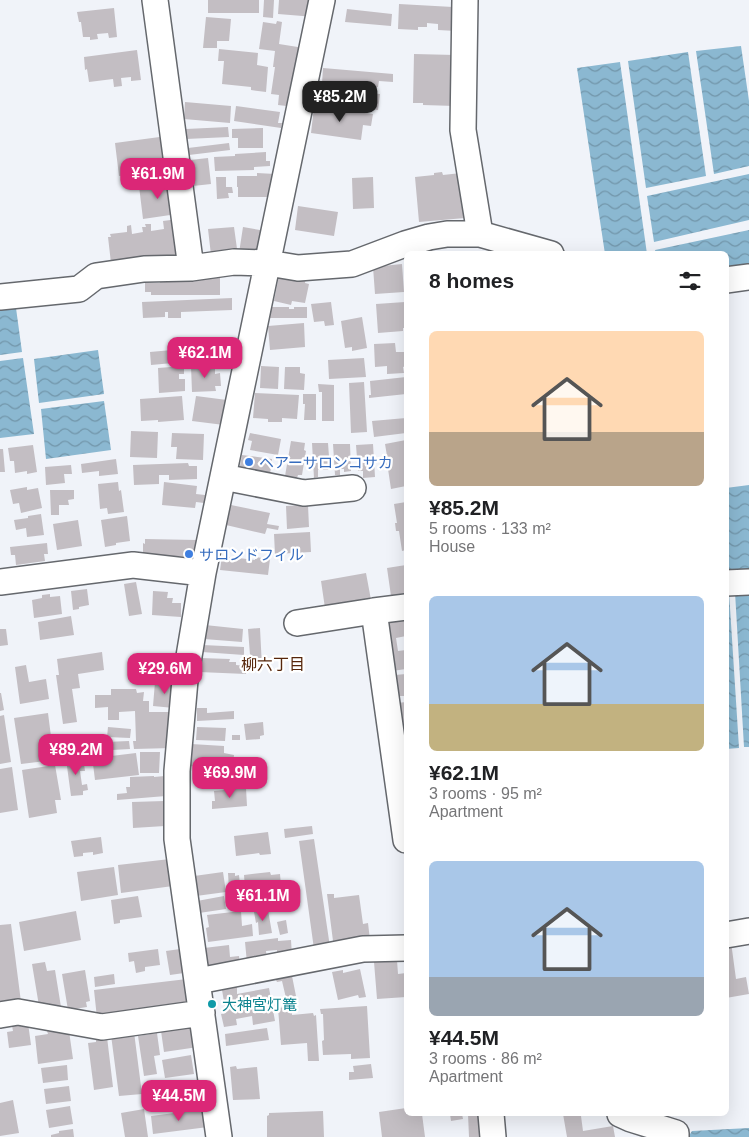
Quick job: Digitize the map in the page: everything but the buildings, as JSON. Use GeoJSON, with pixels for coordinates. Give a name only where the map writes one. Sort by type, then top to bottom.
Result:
{"type":"FeatureCollection","features":[{"type":"Feature","properties":{"kind":"street"},"geometry":{"type":"LineString","coordinates":[[155,0],[191,268]]}},
{"type":"Feature","properties":{"kind":"street"},"geometry":{"type":"LineString","coordinates":[[219,1137],[177,839],[177,770],[185,680],[203,573],[322,0]]}},
{"type":"Feature","properties":{"kind":"street"},"geometry":{"type":"LineString","coordinates":[[465,0],[463,130],[480,234]]}},
{"type":"Feature","properties":{"kind":"street"},"geometry":{"type":"LineString","coordinates":[[0,297],[79,289],[96,276],[144,269],[191,268],[234,262],[268,263],[298,268],[352,264],[406,249],[429,237],[447,234],[480,234],[540,251]]}},
{"type":"Feature","properties":{"kind":"street"},"geometry":{"type":"LineString","coordinates":[[729,280],[749,277]]}},
{"type":"Feature","properties":{"kind":"street"},"geometry":{"type":"LineString","coordinates":[[223,477],[304,493],[353,488]]}},
{"type":"Feature","properties":{"kind":"street"},"geometry":{"type":"LineString","coordinates":[[0,582],[133,565],[203,573]]}},
{"type":"Feature","properties":{"kind":"street"},"geometry":{"type":"LineString","coordinates":[[729,583],[749,582]]}},
{"type":"Feature","properties":{"kind":"street"},"geometry":{"type":"LineString","coordinates":[[297,623],[404,607]]}},
{"type":"Feature","properties":{"kind":"street"},"geometry":{"type":"LineString","coordinates":[[374,611],[404,826]]}},
{"type":"Feature","properties":{"kind":"street"},"geometry":{"type":"LineString","coordinates":[[729,934],[749,931]]}},
{"type":"Feature","properties":{"kind":"street"},"geometry":{"type":"LineString","coordinates":[[198,980],[363,949],[404,948]]}},
{"type":"Feature","properties":{"kind":"street"},"geometry":{"type":"LineString","coordinates":[[0,1015],[18,1012],[102,1027],[202,1013]]}},
{"type":"Feature","properties":{"kind":"street"},"geometry":{"type":"LineString","coordinates":[[491,1116],[493,1137]]}},
{"type":"Feature","properties":{"kind":"street"},"geometry":{"type":"LineString","coordinates":[[624,1116],[676,1133],[676,1137]]}},
{"type":"Feature","properties":{"kind":"water"},"geometry":{"type":"Polygon","coordinates":[[[741,46],[749,101],[749,166],[714,174],[696,51],[741,46]]]}},
{"type":"Feature","properties":{"kind":"water"},"geometry":{"type":"Polygon","coordinates":[[[688,52],[706,176],[646,188],[628,61],[688,52]]]}},
{"type":"Feature","properties":{"kind":"water"},"geometry":{"type":"Polygon","coordinates":[[[620,62],[647,251],[605,251],[577,68],[620,62]]]}},
{"type":"Feature","properties":{"kind":"water"},"geometry":{"type":"Polygon","coordinates":[[[749,174],[749,220],[654,242],[647,196],[749,174]]]}},
{"type":"Feature","properties":{"kind":"water"},"geometry":{"type":"Polygon","coordinates":[[[749,230],[749,271],[729,273],[729,251],[655,250],[749,230]]]}},
{"type":"Feature","properties":{"kind":"water"},"geometry":{"type":"Polygon","coordinates":[[[16,308],[22,352],[0,355],[0,310],[16,308]]]}},
{"type":"Feature","properties":{"kind":"water"},"geometry":{"type":"Polygon","coordinates":[[[98,350],[104,394],[39,403],[34,359],[98,350]]]}},
{"type":"Feature","properties":{"kind":"water"},"geometry":{"type":"Polygon","coordinates":[[[23,358],[34,434],[0,438],[0,361],[23,358]]]}},
{"type":"Feature","properties":{"kind":"water"},"geometry":{"type":"Polygon","coordinates":[[[104,401],[111,450],[46,459],[41,409],[104,401]]]}},
{"type":"Feature","properties":{"kind":"water"},"geometry":{"type":"Polygon","coordinates":[[[749,485],[749,569],[729,569],[729,488],[749,485]]]}},
{"type":"Feature","properties":{"kind":"water"},"geometry":{"type":"Polygon","coordinates":[[[729,592],[739,748],[729,749],[729,592]]]}},
{"type":"Feature","properties":{"kind":"water"},"geometry":{"type":"Polygon","coordinates":[[[735,592],[749,592],[749,747],[744,747],[735,592]]]}},
{"type":"Feature","properties":{"kind":"water"},"geometry":{"type":"Polygon","coordinates":[[[749,1128],[749,1137],[688,1137],[692,1131],[749,1128]]]}},
{"type":"Feature","properties":{"kind":"place","name":"ヘアーサロンコサカ"},"geometry":{"type":"Point","coordinates":[249,462]}},
{"type":"Feature","properties":{"kind":"place","name":"サロンドフィル"},"geometry":{"type":"Point","coordinates":[189,554]}},
{"type":"Feature","properties":{"kind":"place","name":"大神宮灯篭"},"geometry":{"type":"Point","coordinates":[212,1004]}},
{"type":"Feature","properties":{"kind":"district","name":"柳六丁目"},"geometry":{"type":"Point","coordinates":[273,664]}}]}
